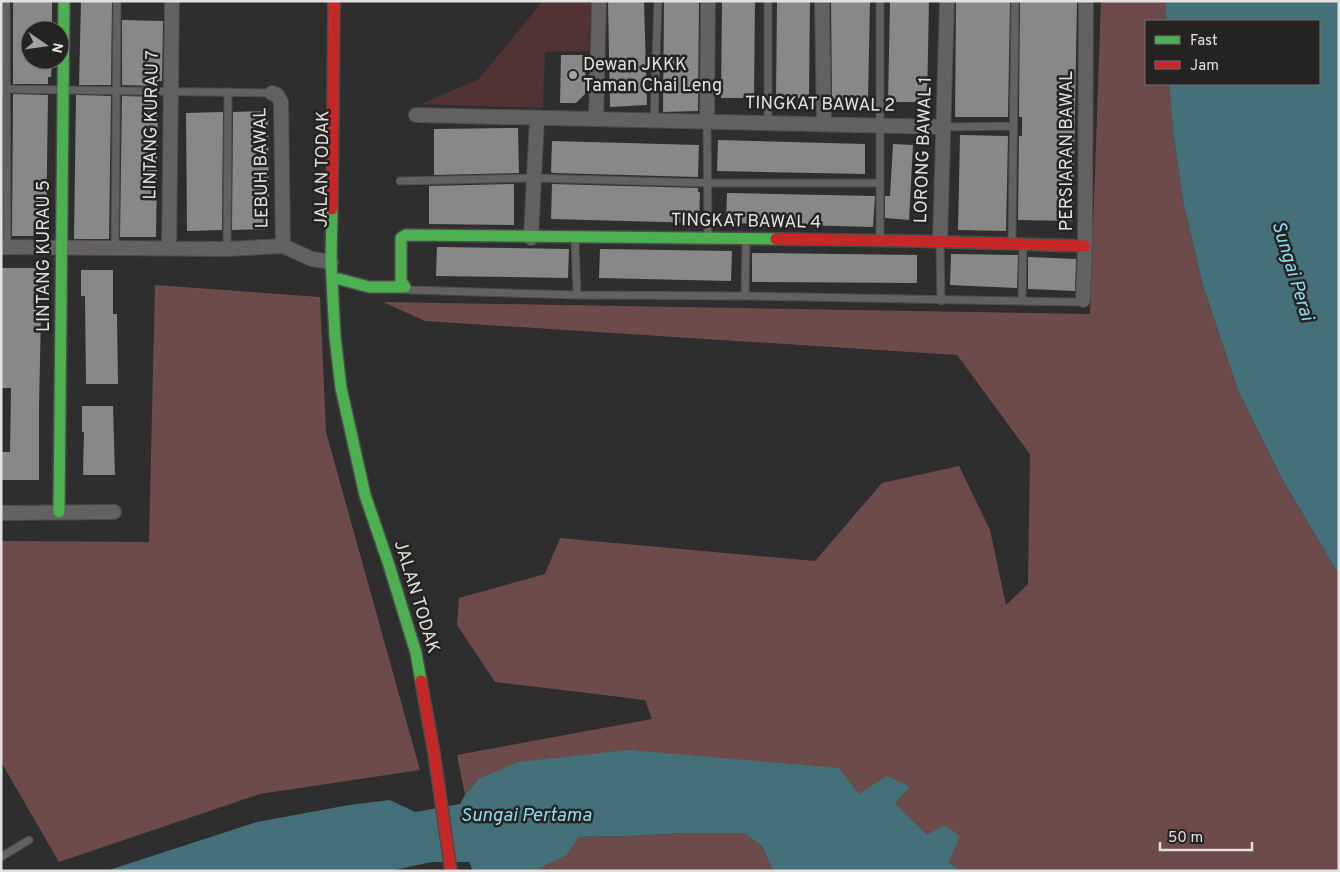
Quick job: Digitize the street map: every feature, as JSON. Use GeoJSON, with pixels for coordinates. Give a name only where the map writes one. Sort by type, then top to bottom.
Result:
{"type":"FeatureCollection","features":[{"type":"Feature","properties":{"kind":"street","name":"LINTANG KURAU 5"},"geometry":{"type":"LineString","coordinates":[[59,512],[64,1]]}},
{"type":"Feature","properties":{"kind":"street","name":"LINTANG KURAU 7"},"geometry":{"type":"LineString","coordinates":[[169,248],[172,1]]}},
{"type":"Feature","properties":{"kind":"street","name":"JALAN TODAK"},"geometry":{"type":"LineString","coordinates":[[334,1],[331,262],[335,337],[341,388],[365,495],[416,653],[434,753],[451,871]]}},
{"type":"Feature","properties":{"kind":"street","name":"JALAN TODAK"},"geometry":{"type":"LineString","coordinates":[[335,337],[339,279],[343,1]]}},
{"type":"Feature","properties":{"kind":"street"},"geometry":{"type":"LineString","coordinates":[[596,119],[598,1]]}},
{"type":"Feature","properties":{"kind":"street"},"geometry":{"type":"LineString","coordinates":[[706,122],[708,1]]}},
{"type":"Feature","properties":{"kind":"street"},"geometry":{"type":"LineString","coordinates":[[822,1],[824,124]]}},
{"type":"Feature","properties":{"kind":"street","name":"LORONG BAWAL 1"},"geometry":{"type":"LineString","coordinates":[[940,241],[947,1]]}},
{"type":"Feature","properties":{"kind":"street","name":"PERSIARAN BAWAL"},"geometry":{"type":"LineString","coordinates":[[1083,300],[1086,1]]}},
{"type":"Feature","properties":{"kind":"street","name":"LEBUH BAWAL"},"geometry":{"type":"LineString","coordinates":[[272,93],[277,95],[281,102],[283,246]]}},
{"type":"Feature","properties":{"kind":"street","name":"TINGKAT BAWAL 2"},"geometry":{"type":"LineString","coordinates":[[416,115],[943,127]]}},
{"type":"Feature","properties":{"kind":"street"},"geometry":{"type":"LineString","coordinates":[[531,238],[537,118]]}},
{"type":"Feature","properties":{"kind":"street","name":"TINGKAT BAWAL 4"},"geometry":{"type":"LineString","coordinates":[[404,287],[401,281],[401,238],[406,235],[531,238],[880,240],[1085,246]]}},
{"type":"Feature","properties":{"kind":"street"},"geometry":{"type":"LineString","coordinates":[[4,247],[227,249],[283,246],[312,259],[331,262]]}},
{"type":"Feature","properties":{"kind":"street"},"geometry":{"type":"LineString","coordinates":[[339,279],[369,287],[404,287]]}},
{"type":"Feature","properties":{"kind":"street"},"geometry":{"type":"LineString","coordinates":[[1,513],[114,512]]}},
{"type":"Feature","properties":{"kind":"lane"},"geometry":{"type":"LineString","coordinates":[[4,247],[6,1]]}},
{"type":"Feature","properties":{"kind":"lane"},"geometry":{"type":"LineString","coordinates":[[116,248],[117,1]]}},
{"type":"Feature","properties":{"kind":"lane"},"geometry":{"type":"LineString","coordinates":[[654,120],[658,1]]}},
{"type":"Feature","properties":{"kind":"lane"},"geometry":{"type":"LineString","coordinates":[[768,1],[768,123]]}},
{"type":"Feature","properties":{"kind":"lane"},"geometry":{"type":"LineString","coordinates":[[880,1],[880,240]]}},
{"type":"Feature","properties":{"kind":"lane"},"geometry":{"type":"LineString","coordinates":[[1015,1],[1014,126],[1017,243],[1022,300]]}},
{"type":"Feature","properties":{"kind":"lane"},"geometry":{"type":"LineString","coordinates":[[4,89],[272,93]]}},
{"type":"Feature","properties":{"kind":"lane"},"geometry":{"type":"LineString","coordinates":[[227,249],[228,92]]}},
{"type":"Feature","properties":{"kind":"lane"},"geometry":{"type":"LineString","coordinates":[[706,122],[708,238]]}},
{"type":"Feature","properties":{"kind":"lane","name":"TINGKAT BAWAL 2"},"geometry":{"type":"LineString","coordinates":[[943,127],[1014,126]]}},
{"type":"Feature","properties":{"kind":"lane"},"geometry":{"type":"LineString","coordinates":[[400,181],[534,178],[707,183],[879,183]]}},
{"type":"Feature","properties":{"kind":"lane"},"geometry":{"type":"LineString","coordinates":[[575,238],[577,295]]}},
{"type":"Feature","properties":{"kind":"lane"},"geometry":{"type":"LineString","coordinates":[[745,296],[746,239]]}},
{"type":"Feature","properties":{"kind":"lane","name":"LORONG BAWAL 1"},"geometry":{"type":"LineString","coordinates":[[940,241],[941,301]]}},
{"type":"Feature","properties":{"kind":"lane"},"geometry":{"type":"LineString","coordinates":[[404,287],[410,290],[577,295],[745,296],[941,301],[1022,300],[1076,302],[1083,300]]}},
{"type":"Feature","properties":{"kind":"lane"},"geometry":{"type":"LineString","coordinates":[[1,857],[29,840]]}},
{"type":"Feature","properties":{"kind":"shaded area"},"geometry":{"type":"Polygon","coordinates":[[[543,1],[591,1],[589,51],[545,52],[543,108],[421,104],[479,79],[543,1]]]}},
{"type":"Feature","properties":{"kind":"shaded area"},"geometry":{"type":"Polygon","coordinates":[[[1101,1],[1166,1],[1166,20],[1145,20],[1145,85],[1169,85],[1173,131],[1183,201],[1203,286],[1238,390],[1282,479],[1339,575],[1339,871],[961,871],[949,862],[895,803],[910,787],[859,794],[478,779],[465,795],[457,755],[652,719],[645,700],[495,682],[457,625],[459,598],[545,574],[560,538],[815,561],[882,483],[959,466],[990,530],[1006,605],[1028,584],[1030,454],[957,355],[425,321],[383,302],[1090,314],[1101,1]]]}},
{"type":"Feature","properties":{"kind":"shaded area"},"geometry":{"type":"Polygon","coordinates":[[[155,285],[320,297],[326,432],[420,770],[260,794],[59,862],[1,762],[1,541],[149,542],[155,285]]]}},
{"type":"Feature","properties":{"kind":"shaded area"},"geometry":{"type":"Polygon","coordinates":[[[744,833],[762,846],[773,871],[534,871],[567,855],[577,837],[744,833]]]}},
{"type":"Feature","properties":{"kind":"water","name":"Sungai Perai"},"geometry":{"type":"Polygon","coordinates":[[[1166,1],[1339,1],[1339,575],[1282,479],[1238,390],[1203,286],[1183,201],[1173,131],[1169,85],[1320,85],[1320,20],[1166,20],[1166,1]]]}},
{"type":"Feature","properties":{"kind":"water","name":"Sungai Pertama"},"geometry":{"type":"Polygon","coordinates":[[[628,750],[839,768],[859,794],[887,776],[910,787],[895,803],[927,835],[944,825],[960,836],[949,862],[961,871],[773,871],[762,846],[744,833],[685,833],[578,837],[567,855],[534,871],[473,871],[469,862],[432,862],[389,871],[106,871],[257,822],[349,805],[390,800],[415,812],[460,804],[478,779],[518,762],[628,750]]]}},
{"type":"Feature","properties":{"kind":"building"},"geometry":{"type":"Polygon","coordinates":[[[13,1],[52,1],[52,20],[20,20],[20,70],[51,70],[51,77],[48,77],[48,84],[13,84],[13,1]]]}},
{"type":"Feature","properties":{"kind":"building"},"geometry":{"type":"Polygon","coordinates":[[[81,1],[112,1],[111,85],[79,85],[81,1]]]}},
{"type":"Feature","properties":{"kind":"building"},"geometry":{"type":"Polygon","coordinates":[[[608,1],[644,1],[647,105],[610,107],[608,1]]]}},
{"type":"Feature","properties":{"kind":"building"},"geometry":{"type":"Polygon","coordinates":[[[664,1],[699,1],[698,111],[663,112],[664,1]]]}},
{"type":"Feature","properties":{"kind":"building"},"geometry":{"type":"Polygon","coordinates":[[[722,1],[755,1],[754,98],[721,98],[722,1]]]}},
{"type":"Feature","properties":{"kind":"building"},"geometry":{"type":"Polygon","coordinates":[[[777,1],[810,1],[809,98],[776,98],[777,1]]]}},
{"type":"Feature","properties":{"kind":"building"},"geometry":{"type":"Polygon","coordinates":[[[831,1],[870,1],[868,99],[832,99],[831,1]]]}},
{"type":"Feature","properties":{"kind":"building"},"geometry":{"type":"Polygon","coordinates":[[[890,1],[929,1],[927,102],[888,102],[890,1]]]}},
{"type":"Feature","properties":{"kind":"building"},"geometry":{"type":"Polygon","coordinates":[[[956,1],[1010,1],[1008,117],[955,117],[956,1]]]}},
{"type":"Feature","properties":{"kind":"building"},"geometry":{"type":"Polygon","coordinates":[[[1020,1],[1077,1],[1073,221],[1018,220],[1019,136],[1022,136],[1022,117],[1019,117],[1020,1]]]}},
{"type":"Feature","properties":{"kind":"building"},"geometry":{"type":"Polygon","coordinates":[[[122,20],[163,21],[162,81],[158,81],[158,86],[122,85],[122,20]]]}},
{"type":"Feature","properties":{"kind":"building","name":"Dewan JKKK Taman Chai Leng"},"geometry":{"type":"Polygon","coordinates":[[[561,55],[586,55],[585,94],[576,103],[560,103],[561,55]]]}},
{"type":"Feature","properties":{"kind":"building"},"geometry":{"type":"Polygon","coordinates":[[[13,94],[48,95],[46,236],[12,236],[13,94]]]}},
{"type":"Feature","properties":{"kind":"building"},"geometry":{"type":"Polygon","coordinates":[[[76,95],[111,96],[109,239],[74,239],[76,95]]]}},
{"type":"Feature","properties":{"kind":"building"},"geometry":{"type":"Polygon","coordinates":[[[122,96],[158,97],[156,237],[120,237],[122,96]]]}},
{"type":"Feature","properties":{"kind":"building"},"geometry":{"type":"Polygon","coordinates":[[[268,111],[269,229],[232,230],[233,112],[268,111]]]}},
{"type":"Feature","properties":{"kind":"building"},"geometry":{"type":"Polygon","coordinates":[[[223,112],[222,230],[187,231],[186,113],[223,112]]]}},
{"type":"Feature","properties":{"kind":"building"},"geometry":{"type":"Polygon","coordinates":[[[518,128],[519,173],[434,175],[434,129],[518,128]]]}},
{"type":"Feature","properties":{"kind":"building"},"geometry":{"type":"Polygon","coordinates":[[[960,135],[1008,136],[1006,231],[958,230],[960,135]]]}},
{"type":"Feature","properties":{"kind":"building"},"geometry":{"type":"Polygon","coordinates":[[[718,140],[865,144],[865,174],[717,171],[718,140]]]}},
{"type":"Feature","properties":{"kind":"building"},"geometry":{"type":"Polygon","coordinates":[[[552,141],[699,145],[698,177],[553,173],[551,172],[552,141]]]}},
{"type":"Feature","properties":{"kind":"building"},"geometry":{"type":"Polygon","coordinates":[[[893,144],[913,145],[909,220],[885,218],[885,196],[890,196],[893,144]]]}},
{"type":"Feature","properties":{"kind":"building"},"geometry":{"type":"Polygon","coordinates":[[[514,184],[514,225],[429,224],[429,186],[514,184]]]}},
{"type":"Feature","properties":{"kind":"building"},"geometry":{"type":"Polygon","coordinates":[[[552,184],[698,188],[698,192],[700,192],[699,223],[551,219],[552,184]]]}},
{"type":"Feature","properties":{"kind":"building"},"geometry":{"type":"Polygon","coordinates":[[[727,193],[875,196],[873,227],[726,223],[727,193]]]}},
{"type":"Feature","properties":{"kind":"building"},"geometry":{"type":"Polygon","coordinates":[[[437,247],[569,249],[568,278],[436,276],[437,247]]]}},
{"type":"Feature","properties":{"kind":"building"},"geometry":{"type":"Polygon","coordinates":[[[600,249],[732,251],[731,281],[599,278],[600,249]]]}},
{"type":"Feature","properties":{"kind":"building"},"geometry":{"type":"Polygon","coordinates":[[[752,253],[917,255],[917,283],[752,282],[752,253]]]}},
{"type":"Feature","properties":{"kind":"building"},"geometry":{"type":"Polygon","coordinates":[[[951,254],[1018,255],[1017,288],[950,285],[951,254]]]}},
{"type":"Feature","properties":{"kind":"building"},"geometry":{"type":"Polygon","coordinates":[[[1028,257],[1076,259],[1075,291],[1028,289],[1028,257]]]}},
{"type":"Feature","properties":{"kind":"building"},"geometry":{"type":"Polygon","coordinates":[[[1,268],[39,268],[39,314],[41,314],[39,480],[1,480],[1,452],[10,452],[11,388],[1,388],[1,268]]]}},
{"type":"Feature","properties":{"kind":"building"},"geometry":{"type":"Polygon","coordinates":[[[81,270],[113,270],[113,314],[117,314],[118,384],[86,384],[85,296],[81,296],[81,270]]]}},
{"type":"Feature","properties":{"kind":"building"},"geometry":{"type":"Polygon","coordinates":[[[82,406],[113,406],[115,475],[83,475],[84,432],[82,432],[82,406]]]}},
{"type":"Feature","properties":{"kind":"traffic: fast"},"geometry":{"type":"LineString","coordinates":[[59,512],[64,1]]}},
{"type":"Feature","properties":{"kind":"traffic: fast"},"geometry":{"type":"LineString","coordinates":[[332,209],[331,262],[335,337],[341,388],[365,495],[416,653],[421,681]]}},
{"type":"Feature","properties":{"kind":"traffic: fast"},"geometry":{"type":"LineString","coordinates":[[339,279],[369,287],[405,287],[401,281],[401,238],[406,235],[776,239]]}},
{"type":"Feature","properties":{"kind":"traffic: jam"},"geometry":{"type":"LineString","coordinates":[[332,209],[334,1]]}},
{"type":"Feature","properties":{"kind":"traffic: jam"},"geometry":{"type":"LineString","coordinates":[[776,239],[1085,246]]}},
{"type":"Feature","properties":{"kind":"traffic: jam"},"geometry":{"type":"LineString","coordinates":[[421,681],[434,753],[451,871]]}},
{"type":"Feature","properties":{"kind":"place","name":"Dewan JKKK Taman Chai Leng"},"geometry":{"type":"Point","coordinates":[573,75]}}]}
